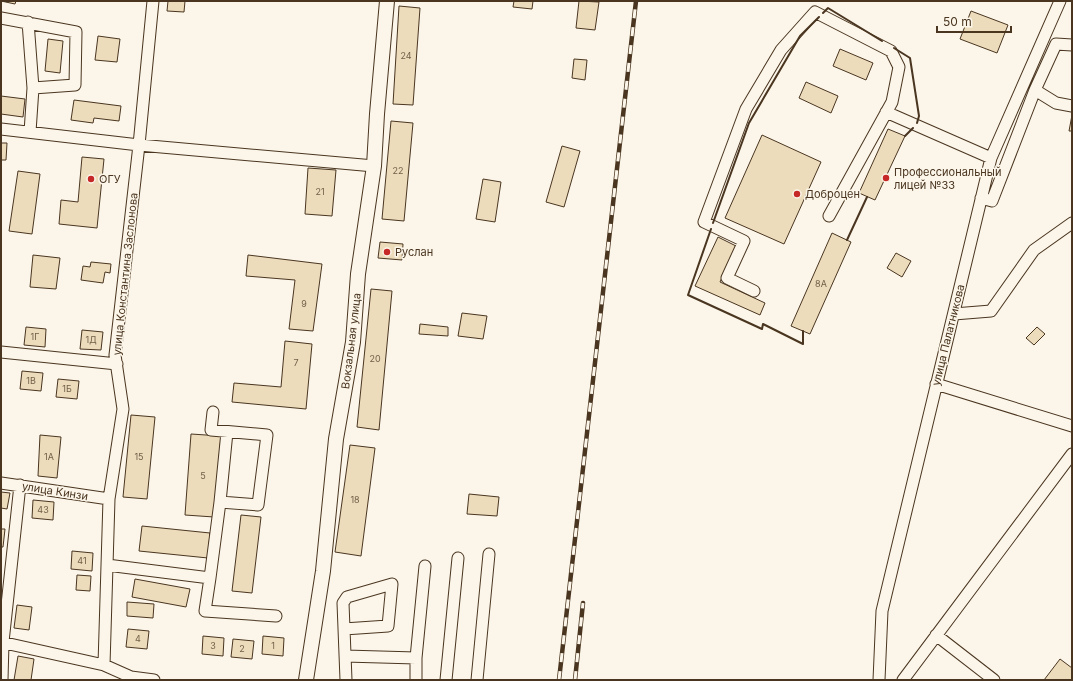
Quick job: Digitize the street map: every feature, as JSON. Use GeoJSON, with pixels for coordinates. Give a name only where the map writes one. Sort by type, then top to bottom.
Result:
{"type":"FeatureCollection","features":[{"type":"Feature","properties":{"kind":"main road","name":"Вокзальная улица"},"geometry":{"type":"LineString","coordinates":[[306,680],[323,571],[336,439],[353,342],[358,274],[374,166],[388,1]]}},
{"type":"Feature","properties":{"kind":"street","name":"улица Константина Заслонова"},"geometry":{"type":"LineString","coordinates":[[104,665],[109,499],[123,409],[115,354],[139,145],[152,1]]}},
{"type":"Feature","properties":{"kind":"street","name":"улица Палатникова"},"geometry":{"type":"LineString","coordinates":[[879,680],[882,611],[991,158],[1060,1]]}},
{"type":"Feature","properties":{"kind":"street"},"geometry":{"type":"LineString","coordinates":[[754,291],[727,278],[744,241],[704,222],[746,109],[781,50],[815,12],[891,51],[899,67],[892,102],[829,216]]}},
{"type":"Feature","properties":{"kind":"street"},"geometry":{"type":"LineString","coordinates":[[1,18],[76,32],[75,85],[33,88]]}},
{"type":"Feature","properties":{"kind":"street"},"geometry":{"type":"LineString","coordinates":[[28,22],[33,88],[30,132]]}},
{"type":"Feature","properties":{"kind":"street"},"geometry":{"type":"LineString","coordinates":[[981,198],[992,201],[1035,90],[1056,44],[1072,45]]}},
{"type":"Feature","properties":{"kind":"street"},"geometry":{"type":"LineString","coordinates":[[1035,90],[1056,102],[1072,106]]}},
{"type":"Feature","properties":{"kind":"street"},"geometry":{"type":"LineString","coordinates":[[886,112],[991,158]]}},
{"type":"Feature","properties":{"kind":"street"},"geometry":{"type":"LineString","coordinates":[[1,129],[139,145],[374,166]]}},
{"type":"Feature","properties":{"kind":"street"},"geometry":{"type":"LineString","coordinates":[[954,314],[991,311],[1034,250],[1072,223]]}},
{"type":"Feature","properties":{"kind":"street"},"geometry":{"type":"LineString","coordinates":[[1,352],[117,364]]}},
{"type":"Feature","properties":{"kind":"street"},"geometry":{"type":"LineString","coordinates":[[936,384],[1072,426]]}},
{"type":"Feature","properties":{"kind":"street"},"geometry":{"type":"LineString","coordinates":[[213,412],[210,430],[267,435],[258,505],[220,502]]}},
{"type":"Feature","properties":{"kind":"street"},"geometry":{"type":"LineString","coordinates":[[227,432],[220,502],[205,611],[276,616]]}},
{"type":"Feature","properties":{"kind":"street"},"geometry":{"type":"LineString","coordinates":[[903,680],[1072,454]]}},
{"type":"Feature","properties":{"kind":"street","name":"улица Кинзи"},"geometry":{"type":"LineString","coordinates":[[1,483],[109,499]]}},
{"type":"Feature","properties":{"kind":"street"},"geometry":{"type":"LineString","coordinates":[[2,680],[2,642],[20,485]]}},
{"type":"Feature","properties":{"kind":"street"},"geometry":{"type":"LineString","coordinates":[[477,680],[489,554]]}},
{"type":"Feature","properties":{"kind":"street"},"geometry":{"type":"LineString","coordinates":[[446,680],[458,558]]}},
{"type":"Feature","properties":{"kind":"street"},"geometry":{"type":"LineString","coordinates":[[107,565],[210,578]]}},
{"type":"Feature","properties":{"kind":"street"},"geometry":{"type":"LineString","coordinates":[[416,680],[416,658],[425,566]]}},
{"type":"Feature","properties":{"kind":"street"},"geometry":{"type":"LineString","coordinates":[[344,629],[388,626],[392,584],[347,597],[343,603],[345,656],[346,680]]}},
{"type":"Feature","properties":{"kind":"street"},"geometry":{"type":"LineString","coordinates":[[936,635],[994,680]]}},
{"type":"Feature","properties":{"kind":"street"},"geometry":{"type":"LineString","coordinates":[[2,642],[104,665],[131,678],[154,680]]}},
{"type":"Feature","properties":{"kind":"street"},"geometry":{"type":"LineString","coordinates":[[345,656],[416,658]]}},
{"type":"Feature","properties":{"kind":"building"},"geometry":{"type":"Polygon","coordinates":[[[1,1],[16,1],[15,4],[1,1]]]}},
{"type":"Feature","properties":{"kind":"building"},"geometry":{"type":"Polygon","coordinates":[[[168,1],[185,1],[184,12],[167,11],[168,1]]]}},
{"type":"Feature","properties":{"kind":"building"},"geometry":{"type":"Polygon","coordinates":[[[514,1],[533,1],[532,9],[513,7],[514,1]]]}},
{"type":"Feature","properties":{"kind":"building"},"geometry":{"type":"Polygon","coordinates":[[[579,1],[599,2],[595,30],[576,28],[579,1]]]}},
{"type":"Feature","properties":{"kind":"building"},"geometry":{"type":"Polygon","coordinates":[[[399,6],[420,8],[413,105],[393,104],[399,6]]]}},
{"type":"Feature","properties":{"kind":"building"},"geometry":{"type":"Polygon","coordinates":[[[971,11],[1008,25],[997,53],[960,39],[971,11]]]}},
{"type":"Feature","properties":{"kind":"building"},"geometry":{"type":"Polygon","coordinates":[[[98,36],[120,39],[117,62],[95,60],[98,36]]]}},
{"type":"Feature","properties":{"kind":"building"},"geometry":{"type":"Polygon","coordinates":[[[48,39],[63,41],[60,73],[45,71],[48,39]]]}},
{"type":"Feature","properties":{"kind":"building"},"geometry":{"type":"Polygon","coordinates":[[[840,49],[873,63],[866,80],[833,66],[840,49]]]}},
{"type":"Feature","properties":{"kind":"building"},"geometry":{"type":"Polygon","coordinates":[[[574,59],[587,60],[585,80],[572,78],[574,59]]]}},
{"type":"Feature","properties":{"kind":"building"},"geometry":{"type":"Polygon","coordinates":[[[806,82],[838,96],[831,113],[799,98],[806,82]]]}},
{"type":"Feature","properties":{"kind":"building"},"geometry":{"type":"Polygon","coordinates":[[[1,96],[25,99],[23,117],[1,114],[1,96]]]}},
{"type":"Feature","properties":{"kind":"building"},"geometry":{"type":"Polygon","coordinates":[[[74,100],[121,106],[119,121],[94,118],[93,123],[71,120],[74,100]]]}},
{"type":"Feature","properties":{"kind":"building"},"geometry":{"type":"Polygon","coordinates":[[[1072,115],[1072,131],[1069,131],[1072,115]]]}},
{"type":"Feature","properties":{"kind":"building"},"geometry":{"type":"Polygon","coordinates":[[[391,121],[413,123],[404,221],[382,219],[391,121]]]}},
{"type":"Feature","properties":{"kind":"building"},"geometry":{"type":"Polygon","coordinates":[[[888,129],[905,136],[875,200],[859,193],[888,129]]]}},
{"type":"Feature","properties":{"kind":"building"},"geometry":{"type":"Polygon","coordinates":[[[762,135],[821,162],[784,244],[725,218],[762,135]]]}},
{"type":"Feature","properties":{"kind":"building"},"geometry":{"type":"Polygon","coordinates":[[[1,143],[7,143],[6,160],[1,160],[1,143]]]}},
{"type":"Feature","properties":{"kind":"building"},"geometry":{"type":"Polygon","coordinates":[[[562,146],[580,151],[564,207],[546,202],[562,146]]]}},
{"type":"Feature","properties":{"kind":"building","name":"ОГУ"},"geometry":{"type":"Polygon","coordinates":[[[82,157],[104,159],[97,228],[59,224],[61,200],[78,202],[82,157]]]}},
{"type":"Feature","properties":{"kind":"building"},"geometry":{"type":"Polygon","coordinates":[[[308,168],[336,170],[332,216],[305,214],[308,168]]]}},
{"type":"Feature","properties":{"kind":"building"},"geometry":{"type":"Polygon","coordinates":[[[18,171],[40,174],[32,234],[9,231],[18,171]]]}},
{"type":"Feature","properties":{"kind":"building"},"geometry":{"type":"Polygon","coordinates":[[[483,179],[501,182],[495,222],[476,219],[483,179]]]}},
{"type":"Feature","properties":{"kind":"building"},"geometry":{"type":"Polygon","coordinates":[[[832,233],[851,242],[810,334],[791,326],[832,233]]]}},
{"type":"Feature","properties":{"kind":"building"},"geometry":{"type":"Polygon","coordinates":[[[718,237],[736,246],[720,282],[765,303],[760,315],[695,286],[718,237]]]}},
{"type":"Feature","properties":{"kind":"building"},"geometry":{"type":"Polygon","coordinates":[[[380,242],[403,244],[402,260],[378,258],[380,242]]]}},
{"type":"Feature","properties":{"kind":"building"},"geometry":{"type":"Polygon","coordinates":[[[896,253],[911,261],[902,277],[887,268],[896,253]]]}},
{"type":"Feature","properties":{"kind":"building"},"geometry":{"type":"Polygon","coordinates":[[[33,255],[60,258],[56,289],[30,287],[33,255]]]}},
{"type":"Feature","properties":{"kind":"building"},"geometry":{"type":"Polygon","coordinates":[[[248,255],[322,264],[313,331],[289,329],[295,280],[246,276],[248,255]]]}},
{"type":"Feature","properties":{"kind":"building"},"geometry":{"type":"Polygon","coordinates":[[[91,262],[111,264],[110,273],[105,272],[103,283],[81,280],[83,266],[90,267],[91,262]]]}},
{"type":"Feature","properties":{"kind":"building"},"geometry":{"type":"Polygon","coordinates":[[[371,289],[392,291],[379,430],[357,427],[371,289]]]}},
{"type":"Feature","properties":{"kind":"building"},"geometry":{"type":"Polygon","coordinates":[[[462,313],[487,316],[483,339],[458,336],[462,313]]]}},
{"type":"Feature","properties":{"kind":"building"},"geometry":{"type":"Polygon","coordinates":[[[420,324],[448,327],[448,336],[419,334],[420,324]]]}},
{"type":"Feature","properties":{"kind":"building"},"geometry":{"type":"Polygon","coordinates":[[[26,327],[46,329],[45,347],[24,345],[26,327]]]}},
{"type":"Feature","properties":{"kind":"building"},"geometry":{"type":"Polygon","coordinates":[[[1037,327],[1045,334],[1034,345],[1026,338],[1037,327]]]}},
{"type":"Feature","properties":{"kind":"building"},"geometry":{"type":"Polygon","coordinates":[[[82,330],[103,332],[101,350],[80,349],[82,330]]]}},
{"type":"Feature","properties":{"kind":"building"},"geometry":{"type":"Polygon","coordinates":[[[285,341],[312,344],[306,409],[232,402],[234,383],[281,387],[285,341]]]}},
{"type":"Feature","properties":{"kind":"building"},"geometry":{"type":"Polygon","coordinates":[[[22,371],[43,373],[41,391],[20,389],[22,371]]]}},
{"type":"Feature","properties":{"kind":"building"},"geometry":{"type":"Polygon","coordinates":[[[58,379],[79,381],[77,399],[56,397],[58,379]]]}},
{"type":"Feature","properties":{"kind":"building"},"geometry":{"type":"Polygon","coordinates":[[[131,415],[155,417],[147,499],[123,497],[131,415]]]}},
{"type":"Feature","properties":{"kind":"building"},"geometry":{"type":"Polygon","coordinates":[[[191,434],[221,436],[214,517],[185,515],[191,434]]]}},
{"type":"Feature","properties":{"kind":"building"},"geometry":{"type":"Polygon","coordinates":[[[40,435],[61,437],[57,478],[38,476],[40,435]]]}},
{"type":"Feature","properties":{"kind":"building"},"geometry":{"type":"Polygon","coordinates":[[[350,445],[375,448],[361,556],[335,552],[350,445]]]}},
{"type":"Feature","properties":{"kind":"building"},"geometry":{"type":"Polygon","coordinates":[[[1,492],[10,493],[7,509],[1,508],[1,492]]]}},
{"type":"Feature","properties":{"kind":"building"},"geometry":{"type":"Polygon","coordinates":[[[469,494],[499,497],[497,516],[467,514],[469,494]]]}},
{"type":"Feature","properties":{"kind":"building"},"geometry":{"type":"Polygon","coordinates":[[[33,500],[54,502],[53,520],[32,518],[33,500]]]}},
{"type":"Feature","properties":{"kind":"building"},"geometry":{"type":"Polygon","coordinates":[[[241,515],[261,517],[252,593],[232,591],[241,515]]]}},
{"type":"Feature","properties":{"kind":"building"},"geometry":{"type":"Polygon","coordinates":[[[142,526],[210,533],[208,558],[139,551],[142,526]]]}},
{"type":"Feature","properties":{"kind":"building"},"geometry":{"type":"Polygon","coordinates":[[[1,529],[5,529],[3,547],[1,547],[1,529]]]}},
{"type":"Feature","properties":{"kind":"building"},"geometry":{"type":"Polygon","coordinates":[[[72,551],[93,553],[92,571],[71,569],[72,551]]]}},
{"type":"Feature","properties":{"kind":"building"},"geometry":{"type":"Polygon","coordinates":[[[77,575],[91,576],[90,591],[76,590],[77,575]]]}},
{"type":"Feature","properties":{"kind":"building"},"geometry":{"type":"Polygon","coordinates":[[[135,579],[190,589],[186,607],[132,597],[135,579]]]}},
{"type":"Feature","properties":{"kind":"building"},"geometry":{"type":"Polygon","coordinates":[[[127,602],[154,604],[153,618],[127,616],[127,602]]]}},
{"type":"Feature","properties":{"kind":"building"},"geometry":{"type":"Polygon","coordinates":[[[17,605],[32,607],[29,630],[14,628],[17,605]]]}},
{"type":"Feature","properties":{"kind":"building"},"geometry":{"type":"Polygon","coordinates":[[[128,629],[149,631],[147,649],[126,647],[128,629]]]}},
{"type":"Feature","properties":{"kind":"building"},"geometry":{"type":"Polygon","coordinates":[[[203,636],[224,638],[223,656],[202,654],[203,636]]]}},
{"type":"Feature","properties":{"kind":"building"},"geometry":{"type":"Polygon","coordinates":[[[263,636],[284,638],[283,656],[262,654],[263,636]]]}},
{"type":"Feature","properties":{"kind":"building"},"geometry":{"type":"Polygon","coordinates":[[[233,639],[254,641],[252,659],[231,657],[233,639]]]}},
{"type":"Feature","properties":{"kind":"building"},"geometry":{"type":"Polygon","coordinates":[[[18,656],[34,659],[31,680],[14,680],[18,656]]]}},
{"type":"Feature","properties":{"kind":"building"},"geometry":{"type":"Polygon","coordinates":[[[1060,659],[1072,668],[1072,680],[1044,680],[1060,659]]]}},
{"type":"Feature","properties":{"kind":"railway"},"geometry":{"type":"LineString","coordinates":[[559,680],[636,1]]}},
{"type":"Feature","properties":{"kind":"railway"},"geometry":{"type":"LineString","coordinates":[[575,680],[583,603]]}},
{"type":"Feature","properties":{"kind":"wall"},"geometry":{"type":"LineString","coordinates":[[823,13],[828,8],[882,41]]}},
{"type":"Feature","properties":{"kind":"wall"},"geometry":{"type":"LineString","coordinates":[[713,223],[749,123],[800,36],[819,17]]}},
{"type":"Feature","properties":{"kind":"wall"},"geometry":{"type":"LineString","coordinates":[[894,48],[910,58],[919,116],[917,123]]}},
{"type":"Feature","properties":{"kind":"wall"},"geometry":{"type":"LineString","coordinates":[[905,136],[913,128]]}},
{"type":"Feature","properties":{"kind":"wall"},"geometry":{"type":"LineString","coordinates":[[847,240],[867,197]]}},
{"type":"Feature","properties":{"kind":"wall"},"geometry":{"type":"LineString","coordinates":[[711,229],[688,295],[762,329],[763,324],[803,344],[803,331]]}},
{"type":"Feature","properties":{"kind":"place","name":"Профессиональный лицей №33"},"geometry":{"type":"Point","coordinates":[886,178]}},
{"type":"Feature","properties":{"kind":"place","name":"ОГУ"},"geometry":{"type":"Point","coordinates":[91,179]}},
{"type":"Feature","properties":{"kind":"place","name":"Доброцен"},"geometry":{"type":"Point","coordinates":[797,194]}},
{"type":"Feature","properties":{"kind":"place","name":"Руслан"},"geometry":{"type":"Point","coordinates":[387,252]}}]}
